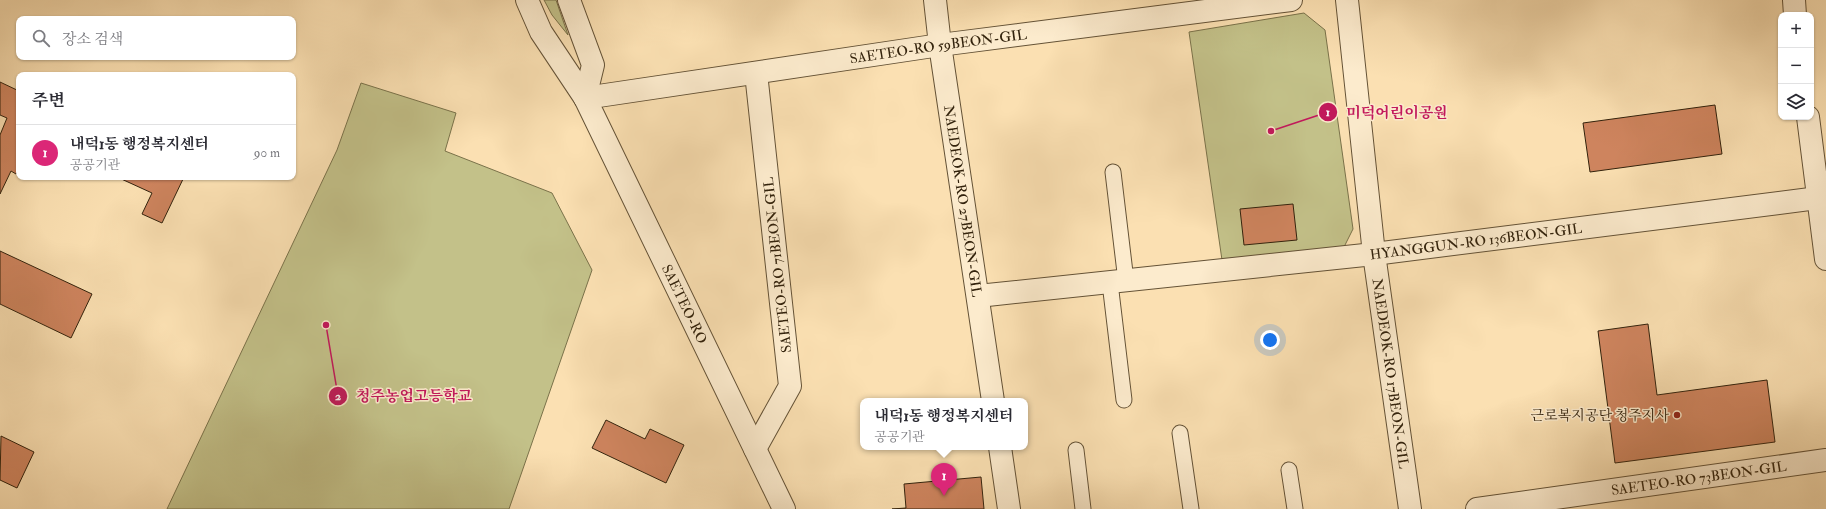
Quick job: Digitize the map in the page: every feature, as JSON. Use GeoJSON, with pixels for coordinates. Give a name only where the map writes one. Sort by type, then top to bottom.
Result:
{"type":"FeatureCollection","features":[{"type":"Feature","properties":{"kind":"street","name":"SAETEO-RO"},"geometry":{"type":"LineString","coordinates":[[527,0],[541,32],[585,98],[784,509]]}},
{"type":"Feature","properties":{"kind":"street"},"geometry":{"type":"LineString","coordinates":[[569,0],[593,64],[585,98]]}},
{"type":"Feature","properties":{"kind":"street","name":"NAEDEOK-RO 27BEON-GIL"},"geometry":{"type":"LineString","coordinates":[[935,0],[940,46],[993,398]]}},
{"type":"Feature","properties":{"kind":"street","name":"SAETEO-RO 59BEON-GIL"},"geometry":{"type":"LineString","coordinates":[[585,98],[940,46],[1291,0]]}},
{"type":"Feature","properties":{"kind":"street","name":"NAEDEOK-RO 17BEON-GIL"},"geometry":{"type":"LineString","coordinates":[[1347,0],[1374,254],[1410,509]]}},
{"type":"Feature","properties":{"kind":"street"},"geometry":{"type":"LineString","coordinates":[[1794,0],[1796,12]]}},
{"type":"Feature","properties":{"kind":"street","name":"SAETEO-RO 71BEON-GIL"},"geometry":{"type":"LineString","coordinates":[[755,449],[790,386],[756,72]]}},
{"type":"Feature","properties":{"kind":"street"},"geometry":{"type":"LineString","coordinates":[[1809,120],[1822,198],[1826,259]]}},
{"type":"Feature","properties":{"kind":"street","name":"HYANGGUN-RO 136BEON-GIL"},"geometry":{"type":"LineString","coordinates":[[978,296],[1374,254],[1822,198]]}},
{"type":"Feature","properties":{"kind":"street"},"geometry":{"type":"LineString","coordinates":[[1000,450],[1009,509]]}},
{"type":"Feature","properties":{"kind":"street","name":"SAETEO-RO 73BEON-GIL"},"geometry":{"type":"LineString","coordinates":[[1477,509],[1826,460]]}},
{"type":"Feature","properties":{"kind":"lane"},"geometry":{"type":"LineString","coordinates":[[1112,172],[1124,400]]}},
{"type":"Feature","properties":{"kind":"lane"},"geometry":{"type":"LineString","coordinates":[[1180,433],[1191,509]]}},
{"type":"Feature","properties":{"kind":"lane"},"geometry":{"type":"LineString","coordinates":[[1076,450],[1083,509]]}},
{"type":"Feature","properties":{"kind":"lane"},"geometry":{"type":"LineString","coordinates":[[1289,470],[1295,509]]}},
{"type":"Feature","properties":{"kind":"shaded area"},"geometry":{"type":"Polygon","coordinates":[[[544,0],[556,0],[568,35],[552,15],[544,0]]]}},
{"type":"Feature","properties":{"kind":"shaded area"},"geometry":{"type":"Polygon","coordinates":[[[1304,13],[1325,30],[1353,229],[1343,249],[1222,260],[1189,32],[1304,13]]]}},
{"type":"Feature","properties":{"kind":"shaded area"},"geometry":{"type":"Polygon","coordinates":[[[361,83],[456,113],[445,151],[552,193],[592,270],[509,509],[167,509],[337,150],[361,83]]]}},
{"type":"Feature","properties":{"kind":"building"},"geometry":{"type":"Polygon","coordinates":[[[0,82],[16,90],[16,174],[11,171],[0,194],[0,135],[7,118],[0,115],[0,82]]]}},
{"type":"Feature","properties":{"kind":"building"},"geometry":{"type":"Polygon","coordinates":[[[1715,105],[1722,154],[1590,172],[1583,123],[1715,105]]]}},
{"type":"Feature","properties":{"kind":"building"},"geometry":{"type":"Polygon","coordinates":[[[124,180],[183,180],[162,223],[142,214],[152,193],[124,180]]]}},
{"type":"Feature","properties":{"kind":"building"},"geometry":{"type":"Polygon","coordinates":[[[1293,204],[1297,240],[1244,245],[1240,209],[1293,204]]]}},
{"type":"Feature","properties":{"kind":"building"},"geometry":{"type":"Polygon","coordinates":[[[0,251],[92,294],[71,338],[0,304],[0,251]]]}},
{"type":"Feature","properties":{"kind":"building"},"geometry":{"type":"Polygon","coordinates":[[[1648,324],[1657,395],[1767,380],[1775,442],[1615,463],[1598,331],[1648,324]]]}},
{"type":"Feature","properties":{"kind":"building"},"geometry":{"type":"Polygon","coordinates":[[[606,420],[645,439],[650,429],[684,445],[666,483],[592,448],[606,420]]]}},
{"type":"Feature","properties":{"kind":"building"},"geometry":{"type":"Polygon","coordinates":[[[1,436],[34,452],[17,488],[0,480],[1,436]]]}},
{"type":"Feature","properties":{"kind":"building"},"geometry":{"type":"Polygon","coordinates":[[[981,477],[984,509],[892,509],[906,508],[904,484],[981,477]]]}},
{"type":"Feature","properties":{"kind":"place","name":"미덕어린이공원"},"geometry":{"type":"Point","coordinates":[1271,131]}},
{"type":"Feature","properties":{"kind":"place","name":"청주농업고등학교"},"geometry":{"type":"Point","coordinates":[326,325]}},
{"type":"Feature","properties":{"kind":"place","name":"근로복지공단 청주지사"},"geometry":{"type":"Point","coordinates":[1677,415]}},
{"type":"Feature","properties":{"kind":"place","name":"내덕1동 행정복지센터"},"geometry":{"type":"Point","coordinates":[944,496]}}]}
